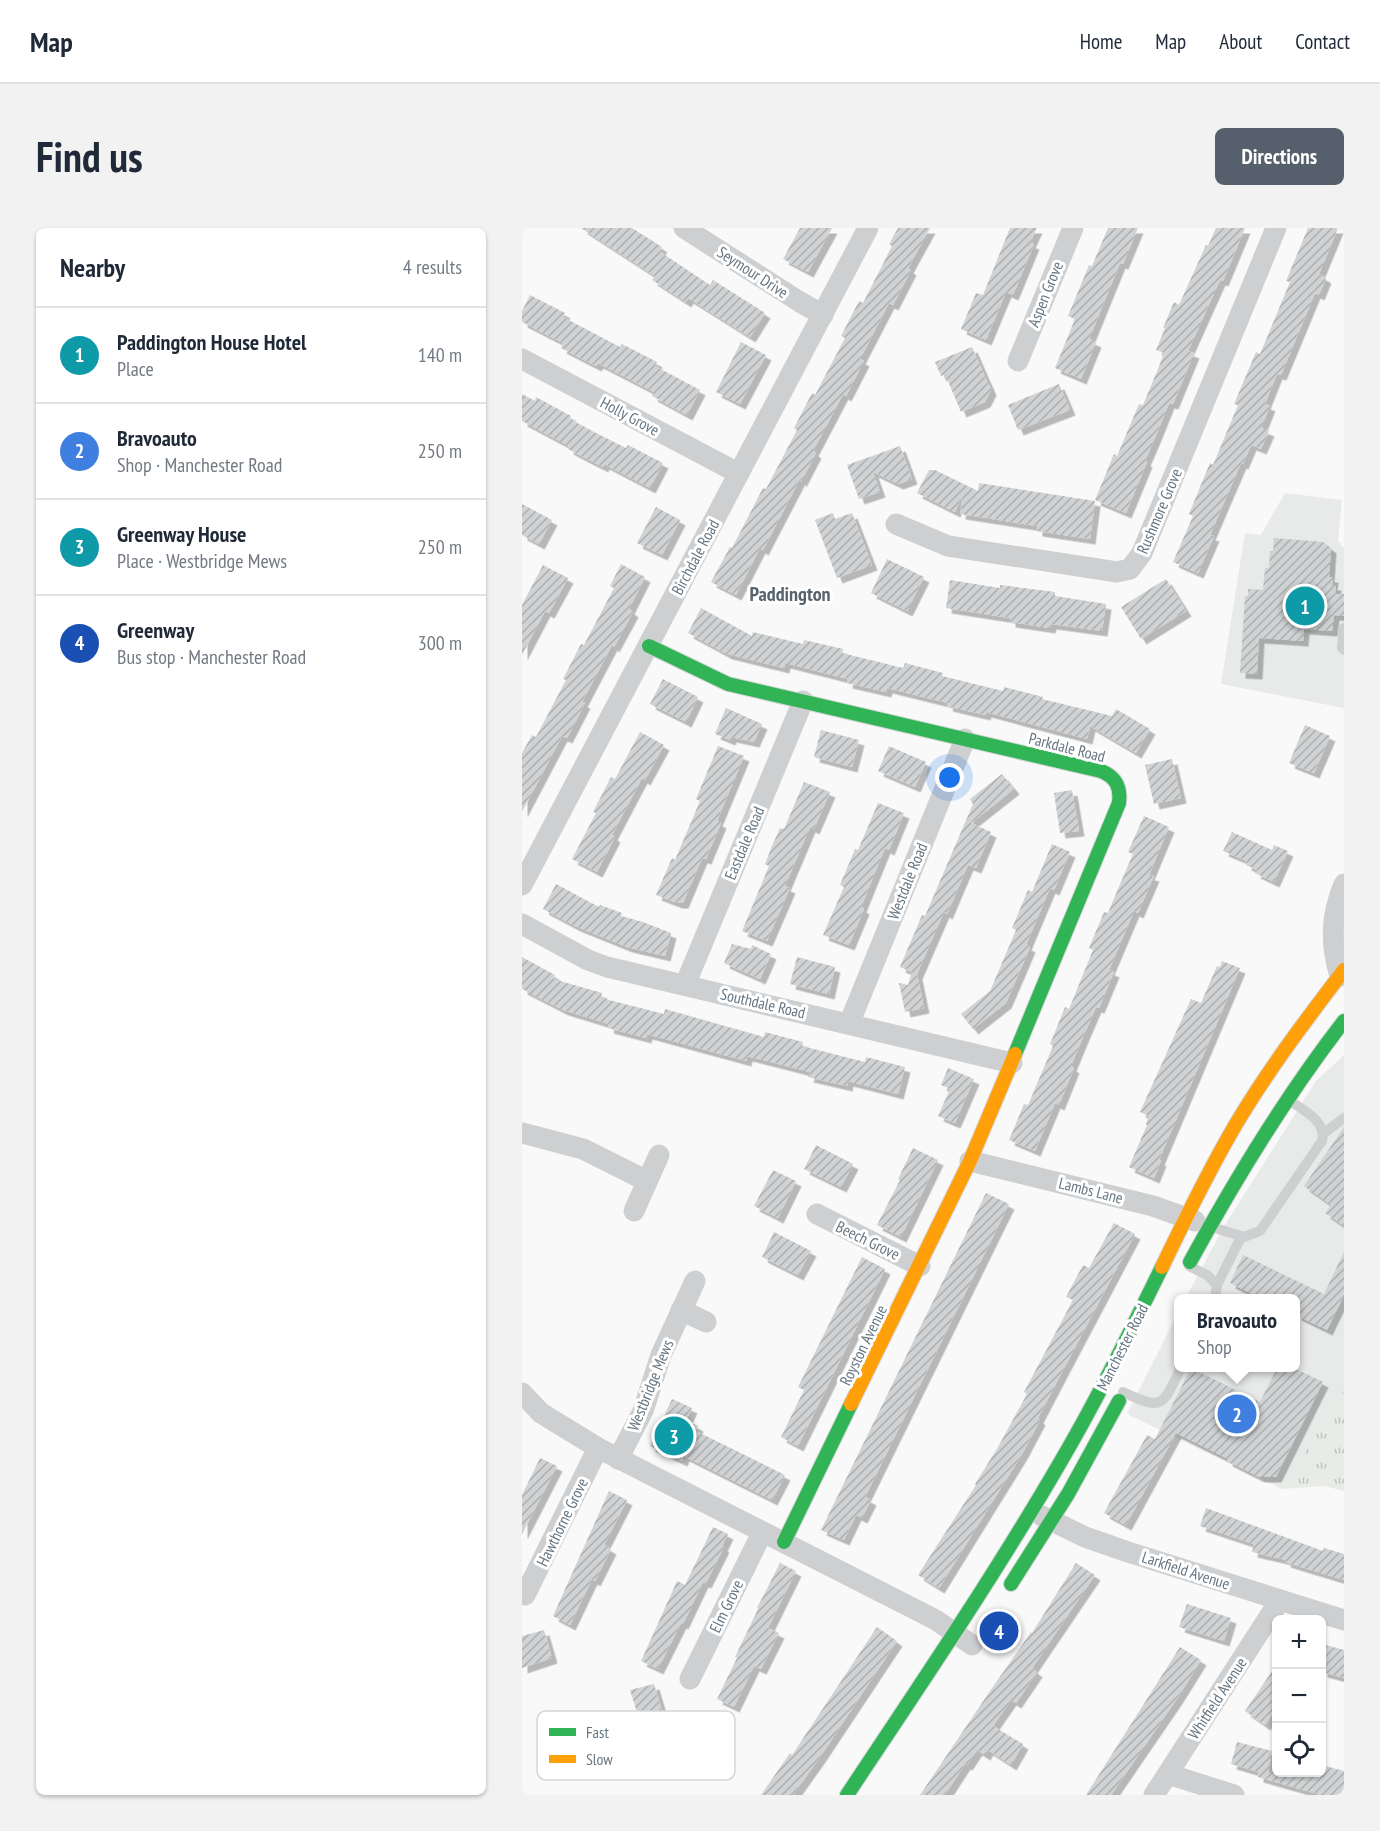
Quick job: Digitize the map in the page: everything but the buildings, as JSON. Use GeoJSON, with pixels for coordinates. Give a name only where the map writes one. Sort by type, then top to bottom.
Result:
{"type":"FeatureCollection","features":[{"type":"Feature","properties":{"kind":"main road","name":"Parkdale Road"},"geometry":{"type":"LineString","coordinates":[[649,646],[718,681],[1101,771],[1111,775],[1118,782],[1121,792],[1119,803],[970,1161]]}},
{"type":"Feature","properties":{"kind":"main road","name":"Manchester Road"},"geometry":{"type":"LineString","coordinates":[[847,1795],[968,1642],[1031,1510],[1090,1410],[1221,1154],[1289,1043],[1342,973]]}},
{"type":"Feature","properties":{"kind":"main road"},"geometry":{"type":"LineString","coordinates":[[1186,1269],[1233,1182],[1287,1098],[1344,1021]]}},
{"type":"Feature","properties":{"kind":"main road","name":"Royston Avenue"},"geometry":{"type":"LineString","coordinates":[[784,1542],[970,1161]]}},
{"type":"Feature","properties":{"kind":"main road","name":"Manchester Road"},"geometry":{"type":"LineString","coordinates":[[1003,1597],[1094,1451],[1126,1387]]}},
{"type":"Feature","properties":{"kind":"street","name":"Seymour Drive"},"geometry":{"type":"LineString","coordinates":[[684,228],[800,303],[823,315]]}},
{"type":"Feature","properties":{"kind":"street","name":"Birchdale Road"},"geometry":{"type":"LineString","coordinates":[[522,885],[868,228]]}},
{"type":"Feature","properties":{"kind":"street","name":"Aspen Grove"},"geometry":{"type":"LineString","coordinates":[[1018,361],[1073,228]]}},
{"type":"Feature","properties":{"kind":"street","name":"Rushmore Grove"},"geometry":{"type":"LineString","coordinates":[[896,524],[948,546],[1118,572],[1130,569],[1142,553],[1276,228]]}},
{"type":"Feature","properties":{"kind":"street","name":"Holly Grove"},"geometry":{"type":"LineString","coordinates":[[522,359],[738,473]]}},
{"type":"Feature","properties":{"kind":"street","name":"Eastdale Road"},"geometry":{"type":"LineString","coordinates":[[685,985],[803,701]]}},
{"type":"Feature","properties":{"kind":"street","name":"Westdale Road"},"geometry":{"type":"LineString","coordinates":[[849,1024],[965,739]]}},
{"type":"Feature","properties":{"kind":"street","name":"Manchester Road"},"geometry":{"type":"LineString","coordinates":[[1342,973],[1333,945],[1332,926],[1334,912],[1344,884]]}},
{"type":"Feature","properties":{"kind":"street","name":"Southdale Road"},"geometry":{"type":"LineString","coordinates":[[522,924],[598,964],[1012,1063]]}},
{"type":"Feature","properties":{"kind":"street"},"geometry":{"type":"LineString","coordinates":[[522,1133],[584,1149],[647,1181]]}},
{"type":"Feature","properties":{"kind":"street"},"geometry":{"type":"LineString","coordinates":[[634,1210],[659,1155]]}},
{"type":"Feature","properties":{"kind":"street","name":"Lambs Lane"},"geometry":{"type":"LineString","coordinates":[[970,1161],[1154,1206],[1209,1226]]}},
{"type":"Feature","properties":{"kind":"street","name":"Beech Grove"},"geometry":{"type":"LineString","coordinates":[[817,1214],[920,1266]]}},
{"type":"Feature","properties":{"kind":"street","name":"Westbridge Mews"},"geometry":{"type":"LineString","coordinates":[[618,1459],[643,1411],[661,1355],[695,1281]]}},
{"type":"Feature","properties":{"kind":"street"},"geometry":{"type":"LineString","coordinates":[[681,1310],[706,1322]]}},
{"type":"Feature","properties":{"kind":"street"},"geometry":{"type":"LineString","coordinates":[[522,1393],[547,1418],[598,1448],[936,1620],[968,1642]]}},
{"type":"Feature","properties":{"kind":"street","name":"Hawthorne Grove"},"geometry":{"type":"LineString","coordinates":[[525,1595],[598,1448]]}},
{"type":"Feature","properties":{"kind":"street","name":"Larkfield Avenue"},"geometry":{"type":"LineString","coordinates":[[1031,1510],[1085,1537],[1344,1620]]}},
{"type":"Feature","properties":{"kind":"street","name":"Elm Grove"},"geometry":{"type":"LineString","coordinates":[[690,1679],[762,1533]]}},
{"type":"Feature","properties":{"kind":"street","name":"Whitfield Avenue"},"geometry":{"type":"LineString","coordinates":[[1154,1795],[1280,1600]]}},
{"type":"Feature","properties":{"kind":"street"},"geometry":{"type":"LineString","coordinates":[[1168,1774],[1234,1795]]}},
{"type":"Feature","properties":{"kind":"lane"},"geometry":{"type":"LineString","coordinates":[[1344,628],[1342,648],[1344,650]]}},
{"type":"Feature","properties":{"kind":"lane"},"geometry":{"type":"LineString","coordinates":[[1287,1098],[1323,1129]]}},
{"type":"Feature","properties":{"kind":"lane"},"geometry":{"type":"LineString","coordinates":[[1209,1226],[1241,1237],[1252,1236],[1260,1231],[1268,1223],[1318,1148],[1323,1129],[1344,1118]]}},
{"type":"Feature","properties":{"kind":"lane"},"geometry":{"type":"LineString","coordinates":[[1216,1294],[1217,1285],[1241,1237]]}},
{"type":"Feature","properties":{"kind":"lane"},"geometry":{"type":"LineString","coordinates":[[1169,1255],[1186,1269],[1207,1275],[1217,1285]]}},
{"type":"Feature","properties":{"kind":"lane"},"geometry":{"type":"LineString","coordinates":[[1104,1383],[1126,1387],[1149,1404],[1161,1403],[1179,1372]]}},
{"type":"Feature","properties":{"kind":"shaded area"},"geometry":{"type":"Polygon","coordinates":[[[1285,493],[1342,500],[1338,541],[1344,548],[1344,708],[1221,684],[1245,533],[1261,535],[1285,493]]]}},
{"type":"Feature","properties":{"kind":"shaded area"},"geometry":{"type":"Polygon","coordinates":[[[1344,1055],[1344,1391],[1282,1489],[1127,1414],[1174,1321],[1174,1372],[1300,1372],[1300,1294],[1188,1294],[1223,1228],[1316,1081],[1344,1055]]]}},
{"type":"Feature","properties":{"kind":"green space"},"geometry":{"type":"Polygon","coordinates":[[[1344,1391],[1344,1491],[1325,1486],[1282,1489],[1338,1398],[1344,1391]]]}},
{"type":"Feature","properties":{"kind":"traffic: fast"},"geometry":{"type":"LineString","coordinates":[[649,646],[728,684],[1101,771],[1114,780],[1118,787],[1119,803],[1015,1054]]}},
{"type":"Feature","properties":{"kind":"traffic: fast"},"geometry":{"type":"LineString","coordinates":[[1190,1262],[1262,1139],[1344,1021]]}},
{"type":"Feature","properties":{"kind":"traffic: fast"},"geometry":{"type":"LineString","coordinates":[[847,1795],[957,1630],[1036,1504],[1088,1413],[1162,1267]]}},
{"type":"Feature","properties":{"kind":"traffic: fast"},"geometry":{"type":"LineString","coordinates":[[1011,1584],[1068,1494],[1119,1401]]}},
{"type":"Feature","properties":{"kind":"traffic: fast"},"geometry":{"type":"LineString","coordinates":[[784,1542],[851,1404]]}},
{"type":"Feature","properties":{"kind":"traffic: slow"},"geometry":{"type":"LineString","coordinates":[[1162,1267],[1188,1213],[1248,1104],[1344,970]]}},
{"type":"Feature","properties":{"kind":"traffic: slow"},"geometry":{"type":"LineString","coordinates":[[851,1404],[970,1161],[1015,1054]]}},
{"type":"Feature","properties":{"kind":"place","name":"Paddington House Hotel"},"geometry":{"type":"Point","coordinates":[1305,606]}},
{"type":"Feature","properties":{"kind":"place","name":"Bravoauto"},"geometry":{"type":"Point","coordinates":[1237,1414]}},
{"type":"Feature","properties":{"kind":"place","name":"Greenway House"},"geometry":{"type":"Point","coordinates":[674,1436]}},
{"type":"Feature","properties":{"kind":"place","name":"Greenway"},"geometry":{"type":"Point","coordinates":[999,1631]}},
{"type":"Feature","properties":{"kind":"district","name":"Paddington"},"geometry":{"type":"Point","coordinates":[790,594]}}]}
